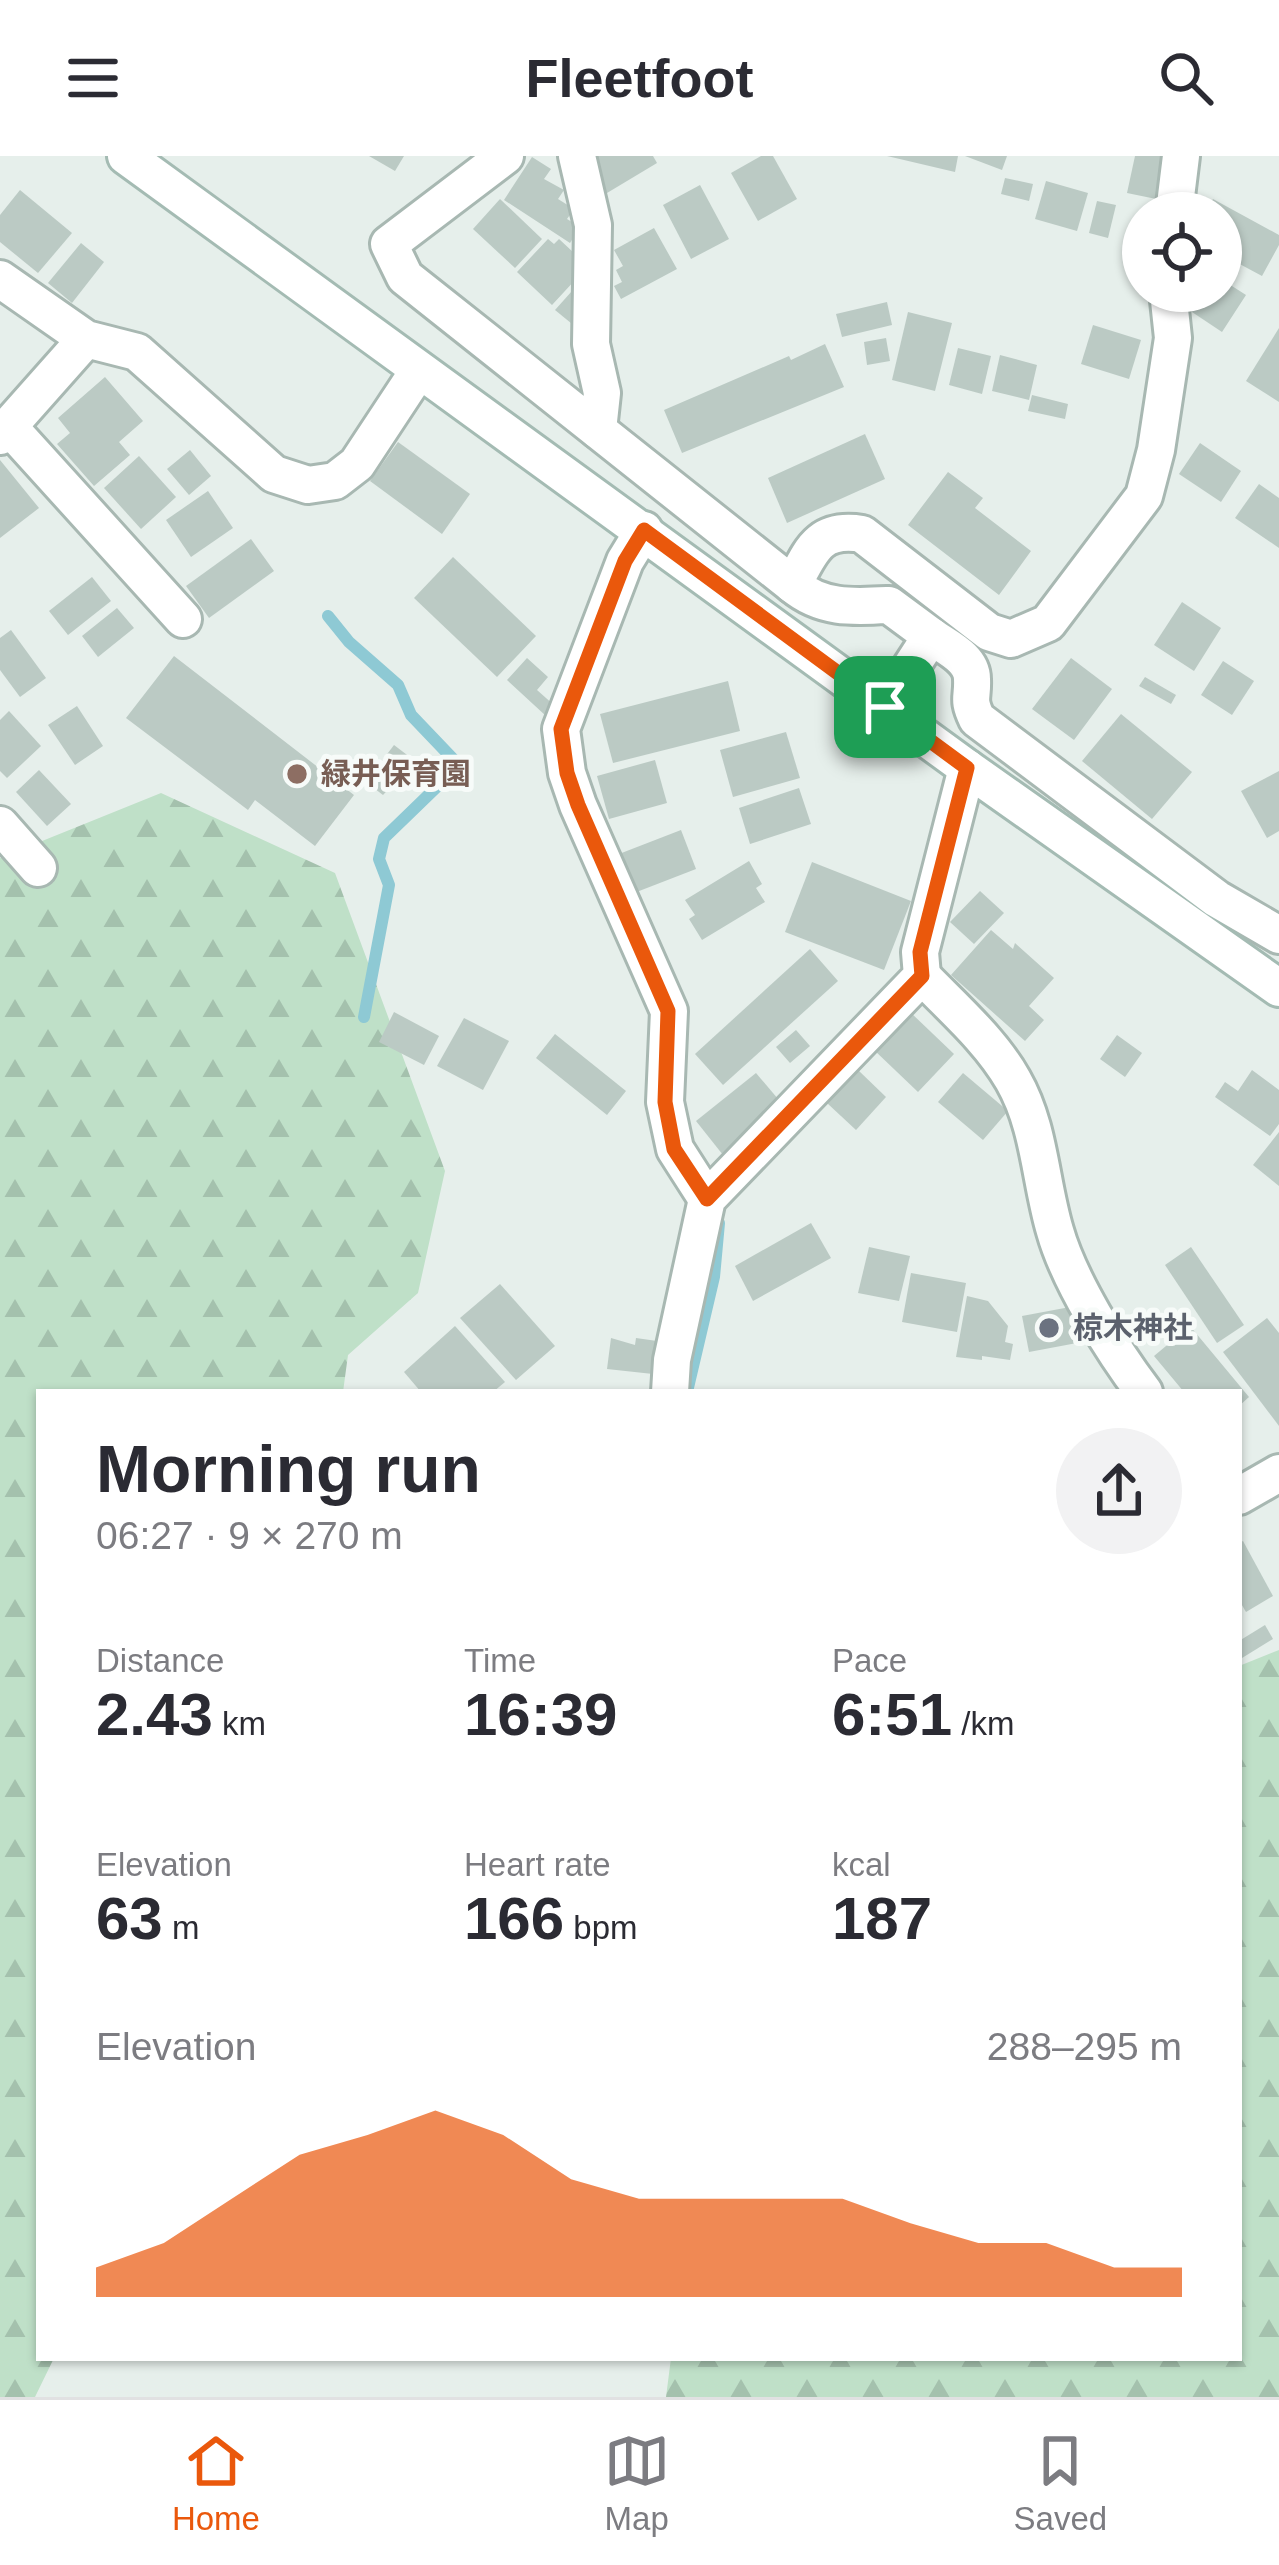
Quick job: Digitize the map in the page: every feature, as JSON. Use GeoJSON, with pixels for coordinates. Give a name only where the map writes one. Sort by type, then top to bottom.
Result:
{"type":"FeatureCollection","features":[{"type":"Feature","properties":{"kind":"street"},"geometry":{"type":"LineString","coordinates":[[505,156],[389,244],[405,277],[810,599],[846,608],[889,604],[966,661],[973,676],[968,701],[977,719],[1216,899],[1279,935]]}},
{"type":"Feature","properties":{"kind":"street"},"geometry":{"type":"LineString","coordinates":[[578,156],[592,225],[591,344],[602,393],[598,430]]}},
{"type":"Feature","properties":{"kind":"street"},"geometry":{"type":"LineString","coordinates":[[1177,192],[1181,156]]}},
{"type":"Feature","properties":{"kind":"street"},"geometry":{"type":"LineString","coordinates":[[137,159],[723,592],[1279,988]]}},
{"type":"Feature","properties":{"kind":"street"},"geometry":{"type":"LineString","coordinates":[[0,279],[86,338],[137,352],[274,474],[308,485],[335,481],[357,464],[419,370]]}},
{"type":"Feature","properties":{"kind":"street"},"geometry":{"type":"LineString","coordinates":[[793,585],[825,536],[843,531],[862,534],[989,632],[1011,639],[1048,623],[1144,496],[1173,338],[1170,312]]}},
{"type":"Feature","properties":{"kind":"street"},"geometry":{"type":"LineString","coordinates":[[86,338],[5,432],[183,619]]}},
{"type":"Feature","properties":{"kind":"street"},"geometry":{"type":"LineString","coordinates":[[644,530],[625,561],[561,729],[567,773],[578,805],[668,1011],[665,1102],[674,1149],[707,1199]]}},
{"type":"Feature","properties":{"kind":"street"},"geometry":{"type":"LineString","coordinates":[[885,707],[931,636]]}},
{"type":"Feature","properties":{"kind":"street"},"geometry":{"type":"LineString","coordinates":[[967,768],[920,952],[922,976],[1013,1080],[1034,1132],[1056,1234],[1117,1358],[1142,1389]]}},
{"type":"Feature","properties":{"kind":"street"},"geometry":{"type":"LineString","coordinates":[[0,825],[38,868]]}},
{"type":"Feature","properties":{"kind":"street"},"geometry":{"type":"LineString","coordinates":[[670,1389],[672,1360],[707,1199],[922,976]]}},
{"type":"Feature","properties":{"kind":"street"},"geometry":{"type":"LineString","coordinates":[[1242,1494],[1279,1473]]}},
{"type":"Feature","properties":{"kind":"green space"},"geometry":{"type":"Polygon","coordinates":[[[161,793],[335,873],[445,1171],[418,1293],[348,1355],[343,1389],[36,1389],[36,2361],[53,2361],[35,2397],[0,2397],[0,858],[161,793]]]}},
{"type":"Feature","properties":{"kind":"green space"},"geometry":{"type":"Polygon","coordinates":[[[1279,1650],[1279,2397],[666,2397],[671,2361],[1242,2361],[1242,1665],[1279,1650]]]}},
{"type":"Feature","properties":{"kind":"building"},"geometry":{"type":"Polygon","coordinates":[[[369,156],[404,156],[395,171],[369,156]]]}},
{"type":"Feature","properties":{"kind":"building"},"geometry":{"type":"Polygon","coordinates":[[[584,156],[653,156],[657,163],[607,193],[584,156]]]}},
{"type":"Feature","properties":{"kind":"building"},"geometry":{"type":"Polygon","coordinates":[[[761,156],[773,156],[797,199],[758,221],[731,173],[761,156]]]}},
{"type":"Feature","properties":{"kind":"building"},"geometry":{"type":"Polygon","coordinates":[[[887,156],[958,156],[955,172],[887,156]]]}},
{"type":"Feature","properties":{"kind":"building"},"geometry":{"type":"Polygon","coordinates":[[[965,156],[1007,156],[1002,170],[965,156]]]}},
{"type":"Feature","properties":{"kind":"building"},"geometry":{"type":"Polygon","coordinates":[[[1135,156],[1171,156],[1163,192],[1127,192],[1135,156]]]}},
{"type":"Feature","properties":{"kind":"building"},"geometry":{"type":"Polygon","coordinates":[[[532,157],[551,169],[544,179],[564,190],[558,199],[574,209],[567,219],[580,227],[570,243],[504,200],[532,157]]]}},
{"type":"Feature","properties":{"kind":"building"},"geometry":{"type":"Polygon","coordinates":[[[1005,178],[1033,184],[1029,201],[1001,194],[1005,178]]]}},
{"type":"Feature","properties":{"kind":"building"},"geometry":{"type":"Polygon","coordinates":[[[1046,181],[1088,193],[1077,231],[1035,219],[1046,181]]]}},
{"type":"Feature","properties":{"kind":"building"},"geometry":{"type":"Polygon","coordinates":[[[700,185],[729,239],[691,259],[663,205],[700,185]]]}},
{"type":"Feature","properties":{"kind":"building"},"geometry":{"type":"Polygon","coordinates":[[[20,190],[72,233],[38,273],[0,242],[0,215],[20,190]]]}},
{"type":"Feature","properties":{"kind":"building"},"geometry":{"type":"Polygon","coordinates":[[[500,199],[542,239],[515,268],[473,229],[500,199]]]}},
{"type":"Feature","properties":{"kind":"building"},"geometry":{"type":"Polygon","coordinates":[[[1097,201],[1116,205],[1108,238],[1089,233],[1097,201]]]}},
{"type":"Feature","properties":{"kind":"building"},"geometry":{"type":"Polygon","coordinates":[[[1242,215],[1279,235],[1279,245],[1262,276],[1242,265],[1242,215]]]}},
{"type":"Feature","properties":{"kind":"building"},"geometry":{"type":"Polygon","coordinates":[[[654,228],[677,269],[621,299],[614,286],[622,282],[616,270],[623,266],[614,250],[654,228]]]}},
{"type":"Feature","properties":{"kind":"building"},"geometry":{"type":"Polygon","coordinates":[[[548,239],[554,244],[559,239],[588,266],[552,305],[517,272],[548,239]]]}},
{"type":"Feature","properties":{"kind":"building"},"geometry":{"type":"Polygon","coordinates":[[[81,243],[104,262],[72,303],[48,283],[81,243]]]}},
{"type":"Feature","properties":{"kind":"building"},"geometry":{"type":"Polygon","coordinates":[[[572,291],[580,297],[577,328],[555,310],[572,291]]]}},
{"type":"Feature","properties":{"kind":"building"},"geometry":{"type":"Polygon","coordinates":[[[887,302],[892,325],[842,337],[836,314],[887,302]]]}},
{"type":"Feature","properties":{"kind":"building"},"geometry":{"type":"Polygon","coordinates":[[[908,312],[952,323],[935,391],[892,380],[908,312]]]}},
{"type":"Feature","properties":{"kind":"building"},"geometry":{"type":"Polygon","coordinates":[[[1192,312],[1235,312],[1222,332],[1192,312]]]}},
{"type":"Feature","properties":{"kind":"building"},"geometry":{"type":"Polygon","coordinates":[[[1093,325],[1141,340],[1129,379],[1081,364],[1093,325]]]}},
{"type":"Feature","properties":{"kind":"building"},"geometry":{"type":"Polygon","coordinates":[[[1279,328],[1279,402],[1246,381],[1279,328]]]}},
{"type":"Feature","properties":{"kind":"building"},"geometry":{"type":"Polygon","coordinates":[[[886,338],[890,361],[867,365],[864,342],[886,338]]]}},
{"type":"Feature","properties":{"kind":"building"},"geometry":{"type":"Polygon","coordinates":[[[825,344],[844,387],[682,453],[664,410],[825,344]]]}},
{"type":"Feature","properties":{"kind":"building"},"geometry":{"type":"Polygon","coordinates":[[[958,348],[991,356],[982,394],[949,385],[958,348]]]}},
{"type":"Feature","properties":{"kind":"building"},"geometry":{"type":"Polygon","coordinates":[[[1000,355],[1037,365],[1029,400],[992,391],[1000,355]]]}},
{"type":"Feature","properties":{"kind":"building"},"geometry":{"type":"Polygon","coordinates":[[[105,377],[143,421],[119,442],[130,455],[94,486],[57,444],[70,433],[58,418],[105,377]]]}},
{"type":"Feature","properties":{"kind":"building"},"geometry":{"type":"Polygon","coordinates":[[[1032,395],[1068,404],[1065,419],[1028,411],[1032,395]]]}},
{"type":"Feature","properties":{"kind":"building"},"geometry":{"type":"Polygon","coordinates":[[[865,434],[885,479],[787,523],[768,478],[865,434]]]}},
{"type":"Feature","properties":{"kind":"building"},"geometry":{"type":"Polygon","coordinates":[[[398,442],[470,494],[442,534],[370,481],[398,442]]]}},
{"type":"Feature","properties":{"kind":"building"},"geometry":{"type":"Polygon","coordinates":[[[1200,443],[1241,471],[1221,502],[1179,474],[1200,443]]]}},
{"type":"Feature","properties":{"kind":"building"},"geometry":{"type":"Polygon","coordinates":[[[190,450],[211,476],[189,495],[167,469],[190,450]]]}},
{"type":"Feature","properties":{"kind":"building"},"geometry":{"type":"Polygon","coordinates":[[[139,456],[176,497],[141,529],[104,488],[139,456]]]}},
{"type":"Feature","properties":{"kind":"building"},"geometry":{"type":"Polygon","coordinates":[[[0,460],[39,508],[0,538],[0,460]]]}},
{"type":"Feature","properties":{"kind":"building"},"geometry":{"type":"Polygon","coordinates":[[[948,472],[983,498],[975,508],[1031,551],[999,595],[908,525],[948,472]]]}},
{"type":"Feature","properties":{"kind":"building"},"geometry":{"type":"Polygon","coordinates":[[[1259,484],[1279,498],[1279,548],[1235,518],[1259,484]]]}},
{"type":"Feature","properties":{"kind":"building"},"geometry":{"type":"Polygon","coordinates":[[[208,491],[233,528],[191,557],[166,520],[208,491]]]}},
{"type":"Feature","properties":{"kind":"building"},"geometry":{"type":"Polygon","coordinates":[[[251,539],[274,571],[209,618],[186,586],[251,539]]]}},
{"type":"Feature","properties":{"kind":"building"},"geometry":{"type":"Polygon","coordinates":[[[453,557],[536,636],[497,677],[414,598],[453,557]]]}},
{"type":"Feature","properties":{"kind":"building"},"geometry":{"type":"Polygon","coordinates":[[[92,577],[111,601],[68,635],[49,611],[92,577]]]}},
{"type":"Feature","properties":{"kind":"building"},"geometry":{"type":"Polygon","coordinates":[[[1182,602],[1221,628],[1194,671],[1154,645],[1182,602]]]}},
{"type":"Feature","properties":{"kind":"building"},"geometry":{"type":"Polygon","coordinates":[[[117,608],[134,628],[98,657],[82,636],[117,608]]]}},
{"type":"Feature","properties":{"kind":"building"},"geometry":{"type":"Polygon","coordinates":[[[11,630],[46,678],[20,697],[0,670],[0,638],[11,630]]]}},
{"type":"Feature","properties":{"kind":"building"},"geometry":{"type":"Polygon","coordinates":[[[174,656],[354,795],[315,846],[255,800],[248,810],[126,718],[174,656]]]}},
{"type":"Feature","properties":{"kind":"building"},"geometry":{"type":"Polygon","coordinates":[[[527,658],[548,677],[537,690],[555,706],[546,716],[507,680],[527,658]]]}},
{"type":"Feature","properties":{"kind":"building"},"geometry":{"type":"Polygon","coordinates":[[[1071,658],[1112,689],[1074,740],[1032,709],[1071,658]]]}},
{"type":"Feature","properties":{"kind":"building"},"geometry":{"type":"Polygon","coordinates":[[[1223,661],[1254,681],[1232,715],[1201,695],[1223,661]]]}},
{"type":"Feature","properties":{"kind":"building"},"geometry":{"type":"Polygon","coordinates":[[[1145,677],[1176,695],[1171,704],[1139,686],[1145,677]]]}},
{"type":"Feature","properties":{"kind":"building"},"geometry":{"type":"Polygon","coordinates":[[[728,681],[740,731],[613,763],[600,714],[728,681]]]}},
{"type":"Feature","properties":{"kind":"building"},"geometry":{"type":"Polygon","coordinates":[[[77,706],[103,746],[75,765],[48,725],[77,706]]]}},
{"type":"Feature","properties":{"kind":"building"},"geometry":{"type":"Polygon","coordinates":[[[9,711],[41,746],[7,778],[0,771],[0,720],[9,711]]]}},
{"type":"Feature","properties":{"kind":"building"},"geometry":{"type":"Polygon","coordinates":[[[1121,714],[1192,772],[1152,819],[1082,761],[1121,714]]]}},
{"type":"Feature","properties":{"kind":"building"},"geometry":{"type":"Polygon","coordinates":[[[786,732],[800,778],[733,797],[720,750],[786,732]]]}},
{"type":"Feature","properties":{"kind":"building"},"geometry":{"type":"Polygon","coordinates":[[[394,745],[415,761],[383,795],[366,782],[394,745]]]}},
{"type":"Feature","properties":{"kind":"building"},"geometry":{"type":"Polygon","coordinates":[[[655,760],[667,803],[609,819],[597,776],[655,760]]]}},
{"type":"Feature","properties":{"kind":"building"},"geometry":{"type":"Polygon","coordinates":[[[39,770],[71,804],[47,826],[16,792],[39,770]]]}},
{"type":"Feature","properties":{"kind":"building"},"geometry":{"type":"Polygon","coordinates":[[[1279,771],[1279,831],[1267,838],[1241,791],[1279,771]]]}},
{"type":"Feature","properties":{"kind":"building"},"geometry":{"type":"Polygon","coordinates":[[[799,788],[811,824],[750,844],[739,808],[799,788]]]}},
{"type":"Feature","properties":{"kind":"building"},"geometry":{"type":"Polygon","coordinates":[[[681,830],[696,869],[634,893],[619,854],[681,830]]]}},
{"type":"Feature","properties":{"kind":"building"},"geometry":{"type":"Polygon","coordinates":[[[749,861],[762,884],[756,888],[765,902],[702,940],[689,919],[695,915],[685,900],[749,861]]]}},
{"type":"Feature","properties":{"kind":"building"},"geometry":{"type":"Polygon","coordinates":[[[812,862],[911,901],[884,970],[785,932],[812,862]]]}},
{"type":"Feature","properties":{"kind":"building"},"geometry":{"type":"Polygon","coordinates":[[[980,891],[1004,913],[974,944],[950,922],[980,891]]]}},
{"type":"Feature","properties":{"kind":"building"},"geometry":{"type":"Polygon","coordinates":[[[991,930],[1013,949],[1015,943],[1054,978],[1029,1006],[1044,1020],[1025,1041],[951,975],[991,930]]]}},
{"type":"Feature","properties":{"kind":"building"},"geometry":{"type":"Polygon","coordinates":[[[810,949],[838,981],[723,1085],[695,1054],[810,949]]]}},
{"type":"Feature","properties":{"kind":"building"},"geometry":{"type":"Polygon","coordinates":[[[909,1011],[954,1054],[918,1092],[873,1049],[909,1011]]]}},
{"type":"Feature","properties":{"kind":"building"},"geometry":{"type":"Polygon","coordinates":[[[394,1012],[439,1036],[424,1065],[379,1042],[394,1012]]]}},
{"type":"Feature","properties":{"kind":"building"},"geometry":{"type":"Polygon","coordinates":[[[464,1018],[509,1041],[483,1090],[437,1066],[464,1018]]]}},
{"type":"Feature","properties":{"kind":"building"},"geometry":{"type":"Polygon","coordinates":[[[796,1030],[810,1046],[790,1063],[776,1047],[796,1030]]]}},
{"type":"Feature","properties":{"kind":"building"},"geometry":{"type":"Polygon","coordinates":[[[555,1034],[626,1091],[607,1115],[536,1058],[555,1034]]]}},
{"type":"Feature","properties":{"kind":"building"},"geometry":{"type":"Polygon","coordinates":[[[1117,1035],[1142,1053],[1125,1077],[1100,1059],[1117,1035]]]}},
{"type":"Feature","properties":{"kind":"building"},"geometry":{"type":"Polygon","coordinates":[[[858,1070],[886,1097],[856,1130],[827,1103],[858,1070]]]}},
{"type":"Feature","properties":{"kind":"building"},"geometry":{"type":"Polygon","coordinates":[[[1252,1070],[1279,1090],[1279,1124],[1270,1136],[1215,1097],[1225,1082],[1238,1091],[1252,1070]]]}},
{"type":"Feature","properties":{"kind":"building"},"geometry":{"type":"Polygon","coordinates":[[[756,1073],[784,1106],[723,1155],[696,1121],[756,1073]]]}},
{"type":"Feature","properties":{"kind":"building"},"geometry":{"type":"Polygon","coordinates":[[[963,1073],[1008,1111],[983,1140],[938,1102],[963,1073]]]}},
{"type":"Feature","properties":{"kind":"building"},"geometry":{"type":"Polygon","coordinates":[[[1279,1132],[1279,1186],[1253,1165],[1279,1132]]]}},
{"type":"Feature","properties":{"kind":"building"},"geometry":{"type":"Polygon","coordinates":[[[811,1223],[831,1258],[753,1301],[735,1266],[811,1223]]]}},
{"type":"Feature","properties":{"kind":"building"},"geometry":{"type":"Polygon","coordinates":[[[869,1247],[910,1256],[899,1301],[858,1293],[869,1247]]]}},
{"type":"Feature","properties":{"kind":"building"},"geometry":{"type":"Polygon","coordinates":[[[1191,1247],[1244,1325],[1217,1343],[1165,1265],[1191,1247]]]}},
{"type":"Feature","properties":{"kind":"building"},"geometry":{"type":"Polygon","coordinates":[[[911,1273],[966,1283],[957,1332],[902,1322],[911,1273]]]}},
{"type":"Feature","properties":{"kind":"building"},"geometry":{"type":"Polygon","coordinates":[[[500,1284],[555,1346],[516,1380],[460,1318],[500,1284]]]}},
{"type":"Feature","properties":{"kind":"building"},"geometry":{"type":"Polygon","coordinates":[[[967,1296],[988,1301],[1008,1326],[1005,1342],[1013,1344],[1010,1360],[956,1357],[967,1296]]]}},
{"type":"Feature","properties":{"kind":"building"},"geometry":{"type":"Polygon","coordinates":[[[1070,1307],[1077,1343],[1029,1352],[1022,1316],[1070,1307]]]}},
{"type":"Feature","properties":{"kind":"building"},"geometry":{"type":"Polygon","coordinates":[[[1267,1318],[1279,1333],[1279,1426],[1223,1352],[1267,1318]]]}},
{"type":"Feature","properties":{"kind":"building"},"geometry":{"type":"Polygon","coordinates":[[[455,1326],[505,1382],[497,1389],[418,1389],[404,1372],[455,1326]]]}},
{"type":"Feature","properties":{"kind":"building"},"geometry":{"type":"Polygon","coordinates":[[[1190,1326],[1249,1397],[1242,1403],[1242,1389],[1182,1389],[1154,1356],[1190,1326]]]}},
{"type":"Feature","properties":{"kind":"building"},"geometry":{"type":"Polygon","coordinates":[[[611,1338],[635,1345],[636,1338],[657,1341],[653,1374],[607,1369],[611,1338]]]}},
{"type":"Feature","properties":{"kind":"building"},"geometry":{"type":"Polygon","coordinates":[[[1242,1542],[1273,1596],[1246,1612],[1242,1605],[1242,1542]]]}},
{"type":"Feature","properties":{"kind":"building"},"geometry":{"type":"Polygon","coordinates":[[[1265,1625],[1273,1639],[1242,1658],[1242,1639],[1265,1625]]]}},
{"type":"Feature","properties":{"kind":"waterway"},"geometry":{"type":"LineString","coordinates":[[328,616],[349,642],[398,685],[411,715],[453,759],[445,779],[384,838],[379,859],[389,885],[364,1017]]}},
{"type":"Feature","properties":{"kind":"waterway"},"geometry":{"type":"LineString","coordinates":[[688,1389],[714,1277],[719,1223]]}},
{"type":"Feature","properties":{"kind":"place","name":"緑井保育園"},"geometry":{"type":"Point","coordinates":[297,774]}},
{"type":"Feature","properties":{"kind":"place","name":"椋木神社"},"geometry":{"type":"Point","coordinates":[1049,1328]}},
{"type":"Feature","properties":{"kind":"route"},"geometry":{"type":"LineString","coordinates":[[644,530],[885,707],[967,768],[920,952],[922,976],[707,1199],[674,1149],[665,1102],[668,1011],[578,805],[567,773],[561,729],[625,561],[644,530]]}}]}
